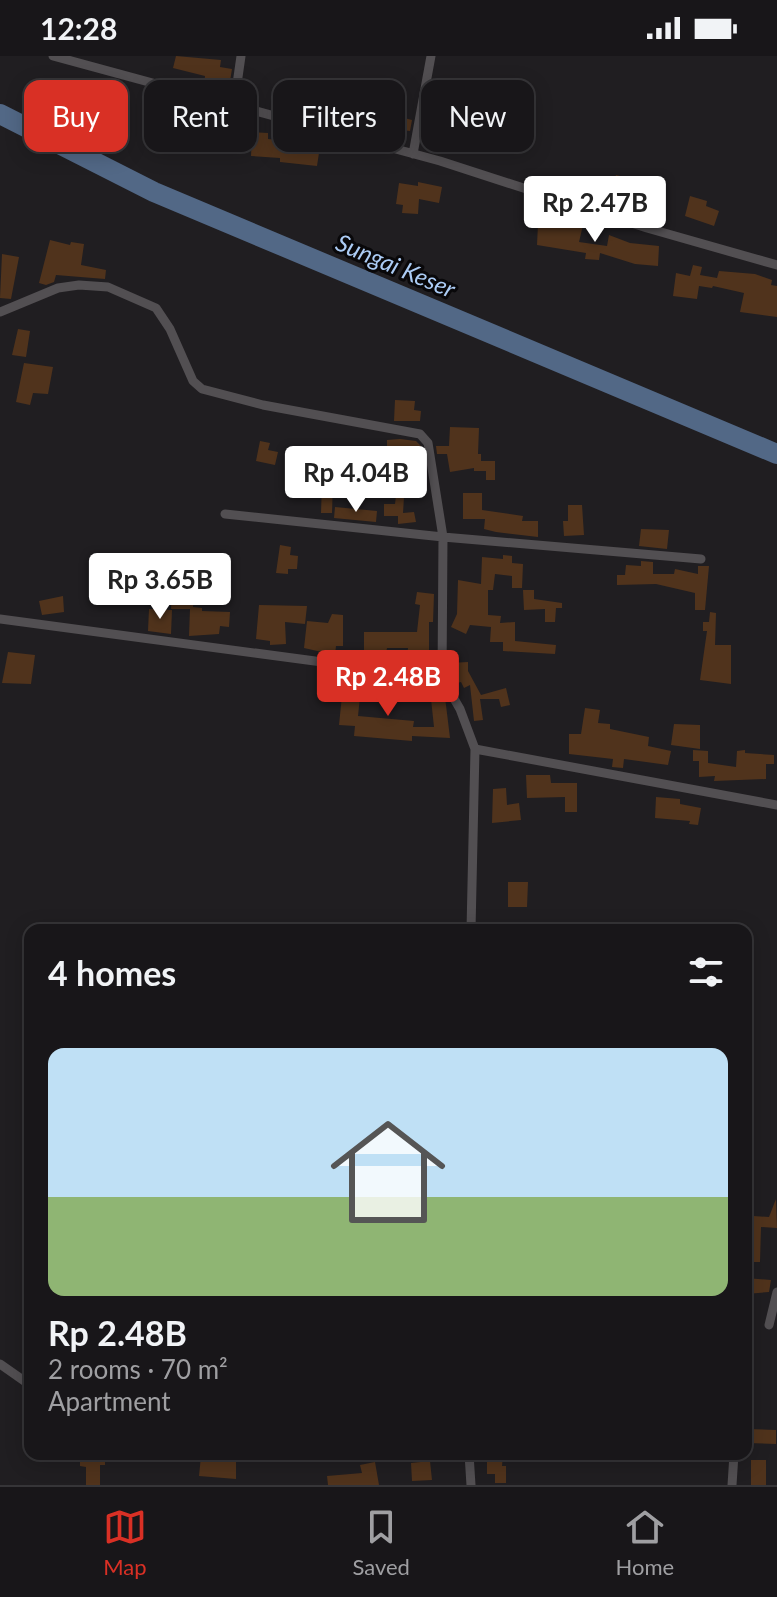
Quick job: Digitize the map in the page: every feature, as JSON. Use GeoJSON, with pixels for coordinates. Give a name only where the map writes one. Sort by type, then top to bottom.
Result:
{"type":"FeatureCollection","features":[{"type":"Feature","properties":{"kind":"street"},"geometry":{"type":"LineString","coordinates":[[53,56],[144,81]]}},
{"type":"Feature","properties":{"kind":"street"},"geometry":{"type":"LineString","coordinates":[[238,80],[241,56]]}},
{"type":"Feature","properties":{"kind":"street"},"geometry":{"type":"LineString","coordinates":[[413,154],[431,56]]}},
{"type":"Feature","properties":{"kind":"street"},"geometry":{"type":"LineString","coordinates":[[257,111],[413,154],[647,228],[777,265]]}},
{"type":"Feature","properties":{"kind":"street"},"geometry":{"type":"LineString","coordinates":[[0,312],[58,288],[79,285],[108,287],[156,308],[170,329],[187,370],[202,389],[263,405],[420,434],[428,443],[443,537],[442,678],[460,709],[475,749],[471,924]]}},
{"type":"Feature","properties":{"kind":"street"},"geometry":{"type":"LineString","coordinates":[[225,514],[701,559]]}},
{"type":"Feature","properties":{"kind":"street"},"geometry":{"type":"LineString","coordinates":[[0,619],[442,678]]}},
{"type":"Feature","properties":{"kind":"street"},"geometry":{"type":"LineString","coordinates":[[475,749],[777,805]]}},
{"type":"Feature","properties":{"kind":"street"},"geometry":{"type":"LineString","coordinates":[[769,1325],[777,1292]]}},
{"type":"Feature","properties":{"kind":"street"},"geometry":{"type":"LineString","coordinates":[[0,1364],[24,1381]]}},
{"type":"Feature","properties":{"kind":"street"},"geometry":{"type":"LineString","coordinates":[[469,1460],[471,1485]]}},
{"type":"Feature","properties":{"kind":"street"},"geometry":{"type":"LineString","coordinates":[[732,1485],[734,1460]]}},
{"type":"Feature","properties":{"kind":"building"},"geometry":{"type":"Polygon","coordinates":[[[176,56],[221,60],[220,67],[232,69],[230,80],[205,80],[205,76],[173,68],[176,56]]]}},
{"type":"Feature","properties":{"kind":"building"},"geometry":{"type":"Polygon","coordinates":[[[405,118],[412,120],[410,131],[405,130],[405,118]]]}},
{"type":"Feature","properties":{"kind":"building"},"geometry":{"type":"Polygon","coordinates":[[[257,132],[268,133],[268,139],[273,140],[273,152],[319,153],[317,166],[251,156],[251,152],[257,152],[257,132]]]}},
{"type":"Feature","properties":{"kind":"building"},"geometry":{"type":"Polygon","coordinates":[[[616,175],[644,182],[640,208],[631,207],[632,201],[608,196],[616,175]]]}},
{"type":"Feature","properties":{"kind":"building"},"geometry":{"type":"Polygon","coordinates":[[[418,182],[442,187],[439,203],[419,199],[418,214],[402,213],[403,205],[396,204],[399,183],[418,186],[418,182]]]}},
{"type":"Feature","properties":{"kind":"building"},"geometry":{"type":"Polygon","coordinates":[[[690,196],[707,201],[706,206],[719,211],[714,226],[685,216],[690,196]]]}},
{"type":"Feature","properties":{"kind":"building"},"geometry":{"type":"Polygon","coordinates":[[[560,219],[583,225],[579,242],[607,246],[609,235],[630,243],[659,246],[658,266],[635,264],[600,253],[599,260],[585,259],[586,253],[537,245],[538,224],[558,224],[560,219]]]}},
{"type":"Feature","properties":{"kind":"building"},"geometry":{"type":"Polygon","coordinates":[[[50,240],[70,245],[71,242],[84,244],[81,265],[106,270],[105,279],[56,275],[54,282],[46,285],[39,283],[50,240]]]}},
{"type":"Feature","properties":{"kind":"building"},"geometry":{"type":"Polygon","coordinates":[[[2,254],[19,257],[11,299],[0,298],[2,254]]]}},
{"type":"Feature","properties":{"kind":"building"},"geometry":{"type":"Polygon","coordinates":[[[693,265],[702,267],[700,275],[717,278],[719,271],[755,274],[772,280],[771,285],[777,286],[777,317],[740,312],[744,293],[713,286],[699,286],[697,299],[673,296],[676,273],[690,276],[693,265]]]}},
{"type":"Feature","properties":{"kind":"building"},"geometry":{"type":"Polygon","coordinates":[[[18,329],[30,331],[26,357],[12,355],[18,329]]]}},
{"type":"Feature","properties":{"kind":"building"},"geometry":{"type":"Polygon","coordinates":[[[24,363],[53,367],[48,394],[33,393],[30,405],[16,402],[24,363]]]}},
{"type":"Feature","properties":{"kind":"building"},"geometry":{"type":"Polygon","coordinates":[[[395,400],[415,401],[414,410],[421,411],[420,421],[394,421],[395,400]]]}},
{"type":"Feature","properties":{"kind":"building"},"geometry":{"type":"Polygon","coordinates":[[[450,427],[479,428],[478,454],[481,454],[481,461],[495,461],[495,480],[486,480],[486,471],[474,471],[474,468],[450,472],[447,454],[437,454],[436,446],[449,446],[450,427]]]}},
{"type":"Feature","properties":{"kind":"building"},"geometry":{"type":"Polygon","coordinates":[[[387,440],[416,441],[421,446],[423,458],[387,457],[387,440]]]}},
{"type":"Feature","properties":{"kind":"building"},"geometry":{"type":"Polygon","coordinates":[[[260,441],[270,443],[268,450],[278,452],[275,465],[256,461],[260,441]]]}},
{"type":"Feature","properties":{"kind":"building"},"geometry":{"type":"Polygon","coordinates":[[[316,461],[330,463],[329,473],[341,473],[341,482],[333,483],[332,513],[321,513],[322,483],[315,483],[316,461]]]}},
{"type":"Feature","properties":{"kind":"building"},"geometry":{"type":"Polygon","coordinates":[[[353,464],[383,465],[382,486],[359,487],[358,474],[353,474],[353,464]]]}},
{"type":"Feature","properties":{"kind":"building"},"geometry":{"type":"Polygon","coordinates":[[[463,493],[482,493],[482,510],[523,516],[522,521],[538,521],[538,537],[484,529],[485,519],[463,519],[463,493]]]}},
{"type":"Feature","properties":{"kind":"building"},"geometry":{"type":"Polygon","coordinates":[[[396,496],[404,497],[403,513],[414,512],[416,522],[398,524],[398,516],[384,516],[384,504],[395,504],[396,496]]]}},
{"type":"Feature","properties":{"kind":"building"},"geometry":{"type":"Polygon","coordinates":[[[568,505],[582,505],[584,535],[564,536],[563,521],[568,521],[568,505]]]}},
{"type":"Feature","properties":{"kind":"building"},"geometry":{"type":"Polygon","coordinates":[[[335,507],[377,511],[376,522],[334,518],[335,507]]]}},
{"type":"Feature","properties":{"kind":"building"},"geometry":{"type":"Polygon","coordinates":[[[641,529],[669,530],[667,549],[639,546],[641,529]]]}},
{"type":"Feature","properties":{"kind":"building"},"geometry":{"type":"Polygon","coordinates":[[[280,545],[291,547],[290,555],[298,556],[297,569],[288,569],[288,574],[276,573],[280,545]]]}},
{"type":"Feature","properties":{"kind":"building"},"geometry":{"type":"Polygon","coordinates":[[[503,555],[512,556],[512,563],[523,564],[522,588],[512,588],[512,576],[495,574],[493,590],[488,590],[488,615],[501,616],[500,623],[515,622],[515,641],[556,645],[555,654],[503,651],[503,642],[490,642],[491,627],[470,625],[466,634],[451,627],[457,614],[458,580],[481,584],[482,557],[503,559],[503,555]]]}},
{"type":"Feature","properties":{"kind":"building"},"geometry":{"type":"Polygon","coordinates":[[[641,561],[653,562],[653,574],[674,574],[675,569],[698,574],[698,566],[709,566],[705,610],[695,610],[695,593],[656,584],[617,585],[617,575],[625,575],[626,565],[641,566],[641,561]]]}},
{"type":"Feature","properties":{"kind":"building"},"geometry":{"type":"Polygon","coordinates":[[[172,590],[194,591],[193,607],[202,608],[202,611],[230,612],[229,627],[220,626],[219,634],[189,636],[190,609],[171,609],[172,590]]]}},
{"type":"Feature","properties":{"kind":"building"},"geometry":{"type":"Polygon","coordinates":[[[523,590],[534,590],[534,599],[562,603],[562,608],[556,608],[555,622],[545,622],[545,609],[524,610],[523,590]]]}},
{"type":"Feature","properties":{"kind":"building"},"geometry":{"type":"Polygon","coordinates":[[[417,592],[434,594],[433,622],[429,622],[429,660],[407,657],[408,648],[387,648],[386,653],[364,653],[364,632],[417,632],[420,605],[415,604],[417,592]]]}},
{"type":"Feature","properties":{"kind":"building"},"geometry":{"type":"Polygon","coordinates":[[[63,596],[64,612],[42,615],[39,601],[63,596]]]}},
{"type":"Feature","properties":{"kind":"building"},"geometry":{"type":"Polygon","coordinates":[[[259,605],[307,606],[305,624],[285,622],[286,644],[270,645],[270,641],[256,639],[259,605]]]}},
{"type":"Feature","properties":{"kind":"building"},"geometry":{"type":"Polygon","coordinates":[[[149,609],[172,610],[171,634],[148,631],[149,609]]]}},
{"type":"Feature","properties":{"kind":"building"},"geometry":{"type":"Polygon","coordinates":[[[710,612],[716,613],[715,645],[731,645],[731,684],[700,680],[707,631],[703,631],[703,622],[709,622],[710,612]]]}},
{"type":"Feature","properties":{"kind":"building"},"geometry":{"type":"Polygon","coordinates":[[[332,614],[343,615],[343,646],[336,646],[335,655],[304,648],[307,621],[328,623],[332,614]]]}},
{"type":"Feature","properties":{"kind":"building"},"geometry":{"type":"Polygon","coordinates":[[[8,652],[35,655],[31,684],[2,683],[8,652]]]}},
{"type":"Feature","properties":{"kind":"building"},"geometry":{"type":"Polygon","coordinates":[[[468,662],[468,671],[481,695],[506,688],[510,705],[501,707],[499,699],[480,699],[483,720],[474,721],[470,685],[464,688],[461,682],[454,684],[450,676],[450,663],[468,662]]]}},
{"type":"Feature","properties":{"kind":"building"},"geometry":{"type":"Polygon","coordinates":[[[344,676],[362,678],[358,716],[414,721],[413,727],[434,727],[431,699],[445,697],[450,738],[412,736],[412,741],[354,736],[355,726],[339,725],[344,676]]]}},
{"type":"Feature","properties":{"kind":"building"},"geometry":{"type":"Polygon","coordinates":[[[585,708],[600,710],[598,723],[610,724],[610,729],[649,737],[648,746],[671,751],[668,765],[624,759],[623,768],[612,767],[613,759],[569,754],[569,734],[581,734],[585,708]]]}},
{"type":"Feature","properties":{"kind":"building"},"geometry":{"type":"Polygon","coordinates":[[[674,724],[700,725],[700,749],[671,745],[674,724]]]}},
{"type":"Feature","properties":{"kind":"building"},"geometry":{"type":"Polygon","coordinates":[[[693,750],[708,751],[708,763],[736,767],[737,751],[745,750],[745,753],[774,755],[774,764],[766,764],[766,779],[714,781],[715,776],[699,777],[699,761],[693,761],[693,750]]]}},
{"type":"Feature","properties":{"kind":"building"},"geometry":{"type":"Polygon","coordinates":[[[526,775],[550,775],[551,783],[577,783],[577,812],[565,812],[565,797],[527,798],[526,775]]]}},
{"type":"Feature","properties":{"kind":"building"},"geometry":{"type":"Polygon","coordinates":[[[506,788],[507,805],[519,803],[521,820],[492,823],[493,789],[506,788]]]}},
{"type":"Feature","properties":{"kind":"building"},"geometry":{"type":"Polygon","coordinates":[[[656,797],[680,799],[680,804],[701,808],[698,825],[689,824],[690,821],[655,818],[656,797]]]}},
{"type":"Feature","properties":{"kind":"building"},"geometry":{"type":"Polygon","coordinates":[[[508,882],[528,882],[527,907],[508,907],[508,882]]]}},
{"type":"Feature","properties":{"kind":"building"},"geometry":{"type":"Polygon","coordinates":[[[776,1199],[777,1228],[761,1227],[760,1262],[752,1262],[753,1216],[769,1217],[776,1199]]]}},
{"type":"Feature","properties":{"kind":"building"},"geometry":{"type":"Polygon","coordinates":[[[752,1278],[771,1280],[769,1292],[752,1293],[752,1278]]]}},
{"type":"Feature","properties":{"kind":"building"},"geometry":{"type":"Polygon","coordinates":[[[752,1429],[776,1430],[776,1444],[752,1443],[752,1429]]]}},
{"type":"Feature","properties":{"kind":"building"},"geometry":{"type":"Polygon","coordinates":[[[80,1460],[105,1460],[105,1465],[100,1465],[100,1485],[86,1485],[86,1467],[80,1466],[80,1460]]]}},
{"type":"Feature","properties":{"kind":"building"},"geometry":{"type":"Polygon","coordinates":[[[201,1460],[236,1460],[236,1479],[199,1476],[201,1460]]]}},
{"type":"Feature","properties":{"kind":"building"},"geometry":{"type":"Polygon","coordinates":[[[487,1460],[502,1460],[502,1466],[506,1466],[506,1483],[495,1483],[495,1474],[487,1474],[487,1460]]]}},
{"type":"Feature","properties":{"kind":"building"},"geometry":{"type":"Polygon","coordinates":[[[751,1460],[766,1460],[766,1485],[751,1485],[751,1460]]]}},
{"type":"Feature","properties":{"kind":"building"},"geometry":{"type":"Polygon","coordinates":[[[430,1461],[432,1480],[412,1481],[411,1463],[430,1461]]]}},
{"type":"Feature","properties":{"kind":"building"},"geometry":{"type":"Polygon","coordinates":[[[375,1462],[379,1485],[328,1485],[327,1476],[362,1473],[360,1465],[375,1462]]]}},
{"type":"Feature","properties":{"kind":"waterway","name":"Sungai Keser"},"geometry":{"type":"LineString","coordinates":[[0,114],[154,192],[777,454]]}}]}
